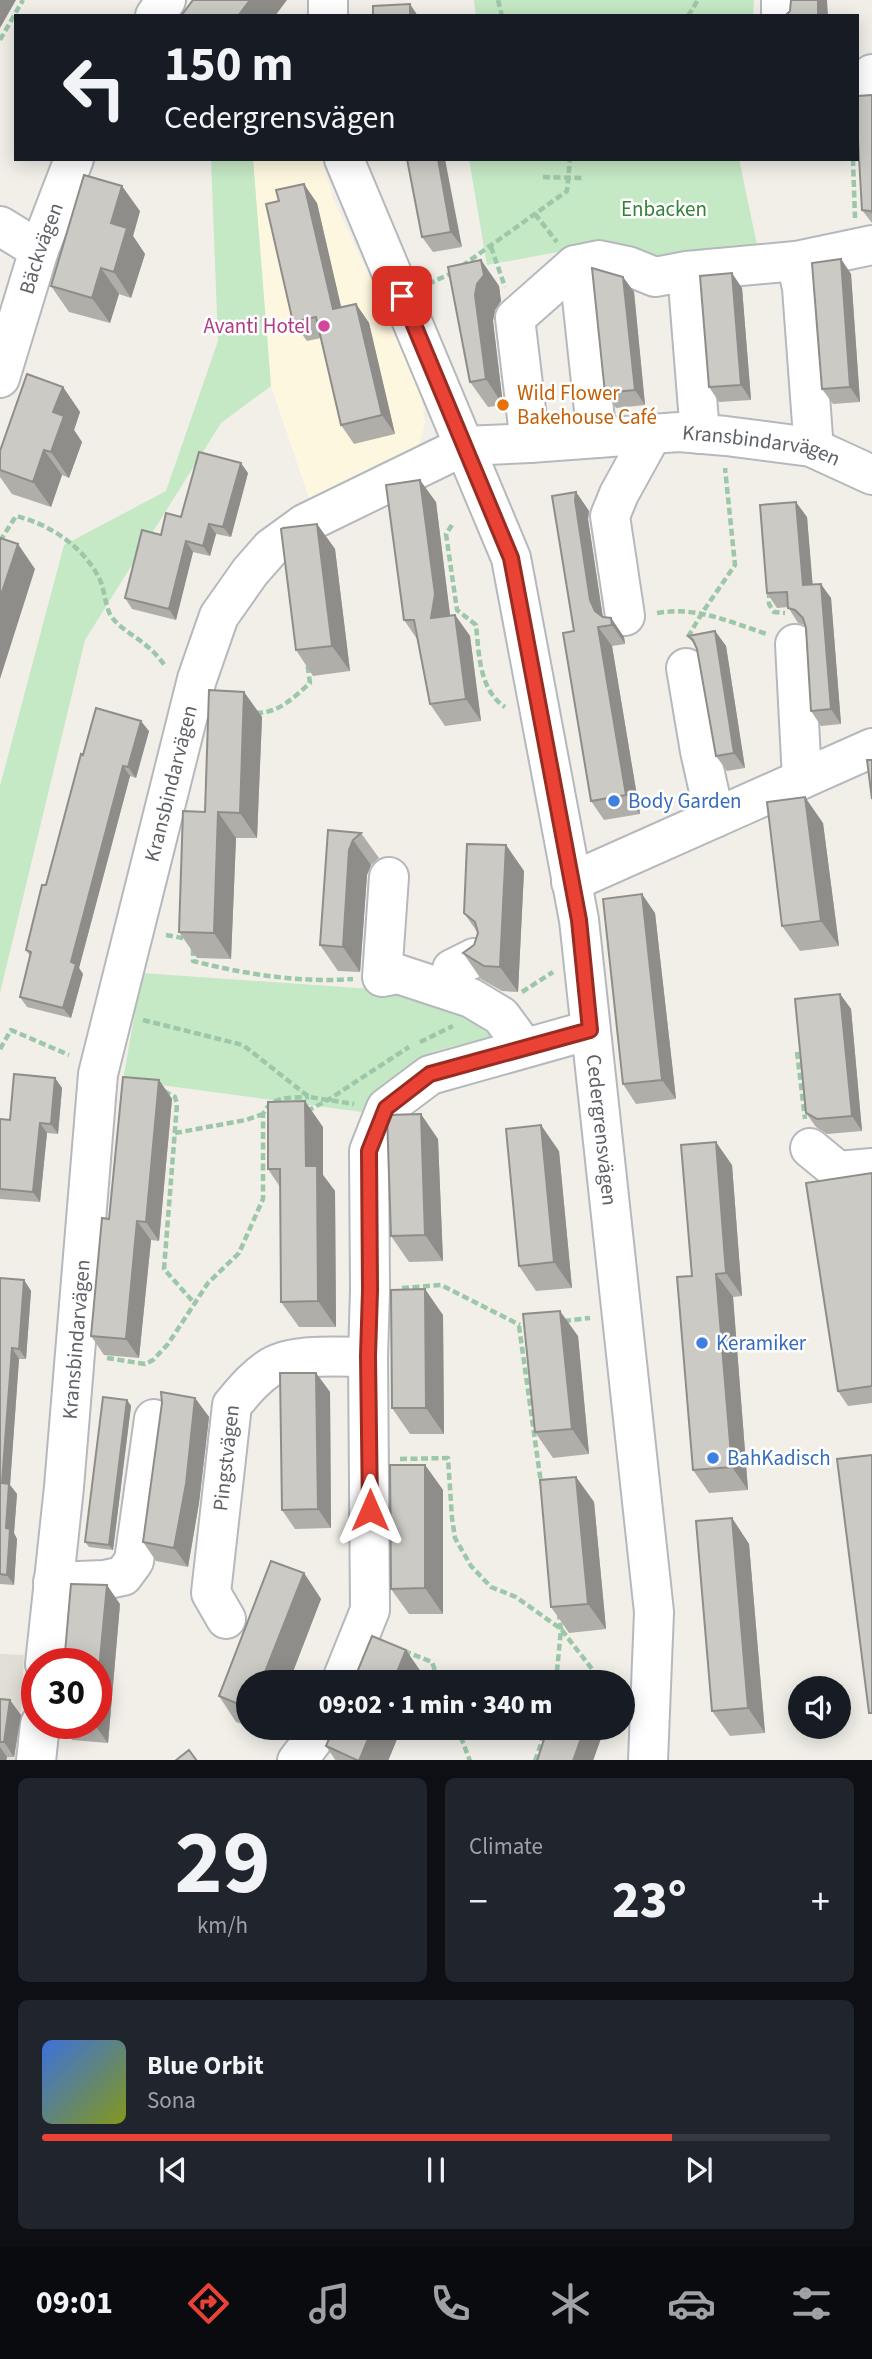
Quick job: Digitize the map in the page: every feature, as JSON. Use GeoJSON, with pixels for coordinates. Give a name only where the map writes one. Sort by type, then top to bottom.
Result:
{"type":"FeatureCollection","features":[{"type":"Feature","properties":{"kind":"street","name":"Bäckvägen"},"geometry":{"type":"LineString","coordinates":[[0,378],[39,250],[73,161]]}},
{"type":"Feature","properties":{"kind":"street","name":"Cedergrensvägen"},"geometry":{"type":"LineString","coordinates":[[345,161],[511,558],[579,920],[654,1612],[648,1760]]}},
{"type":"Feature","properties":{"kind":"street"},"geometry":{"type":"LineString","coordinates":[[0,226],[39,250]]}},
{"type":"Feature","properties":{"kind":"street"},"geometry":{"type":"LineString","coordinates":[[530,443],[515,318],[575,265],[599,260],[628,266],[655,277],[687,271],[796,261],[864,246]]}},
{"type":"Feature","properties":{"kind":"street"},"geometry":{"type":"LineString","coordinates":[[796,261],[803,302],[813,437],[811,447]]}},
{"type":"Feature","properties":{"kind":"street"},"geometry":{"type":"LineString","coordinates":[[575,265],[579,270],[597,438]]}},
{"type":"Feature","properties":{"kind":"street"},"geometry":{"type":"LineString","coordinates":[[687,271],[713,435]]}},
{"type":"Feature","properties":{"kind":"street","name":"Kransbindarvägen"},"geometry":{"type":"LineString","coordinates":[[47,1648],[99,1068],[197,679],[219,617],[250,572],[271,548],[304,524],[464,446],[679,432],[811,447],[872,475]]}},
{"type":"Feature","properties":{"kind":"street"},"geometry":{"type":"LineString","coordinates":[[625,616],[610,516],[652,434]]}},
{"type":"Feature","properties":{"kind":"street"},"geometry":{"type":"LineString","coordinates":[[794,644],[802,779]]}},
{"type":"Feature","properties":{"kind":"street"},"geometry":{"type":"LineString","coordinates":[[686,668],[715,818]]}},
{"type":"Feature","properties":{"kind":"street"},"geometry":{"type":"LineString","coordinates":[[571,882],[872,748]]}},
{"type":"Feature","properties":{"kind":"street"},"geometry":{"type":"LineString","coordinates":[[389,877],[382,977],[398,974],[448,989],[471,998],[502,1022]]}},
{"type":"Feature","properties":{"kind":"street"},"geometry":{"type":"LineString","coordinates":[[448,989],[452,969],[474,958]]}},
{"type":"Feature","properties":{"kind":"street"},"geometry":{"type":"LineString","coordinates":[[346,1670],[370,1611],[369,1151],[386,1108],[430,1074],[590,1030]]}},
{"type":"Feature","properties":{"kind":"street"},"geometry":{"type":"LineString","coordinates":[[810,1148],[838,1171],[872,1168]]}},
{"type":"Feature","properties":{"kind":"street","name":"Pingstvägen"},"geometry":{"type":"LineString","coordinates":[[226,1619],[211,1593],[232,1405],[251,1382],[273,1366],[310,1357],[368,1356]]}},
{"type":"Feature","properties":{"kind":"street"},"geometry":{"type":"LineString","coordinates":[[53,1582],[104,1580],[123,1576],[134,1561],[153,1419]]}},
{"type":"Feature","properties":{"kind":"street"},"geometry":{"type":"LineString","coordinates":[[36,1760],[38,1739]]}},
{"type":"Feature","properties":{"kind":"street"},"geometry":{"type":"LineString","coordinates":[[297,1760],[313,1740]]}},
{"type":"Feature","properties":{"kind":"path"},"geometry":{"type":"LineString","coordinates":[[0,40],[14,16]]}},
{"type":"Feature","properties":{"kind":"path"},"geometry":{"type":"LineString","coordinates":[[402,296],[452,273],[567,191],[570,161]]}},
{"type":"Feature","properties":{"kind":"path"},"geometry":{"type":"LineString","coordinates":[[853,161],[864,246]]}},
{"type":"Feature","properties":{"kind":"path"},"geometry":{"type":"LineString","coordinates":[[543,177],[582,178]]}},
{"type":"Feature","properties":{"kind":"path"},"geometry":{"type":"LineString","coordinates":[[686,668],[686,642],[735,565],[735,544],[725,470],[713,435]]}},
{"type":"Feature","properties":{"kind":"path"},"geometry":{"type":"LineString","coordinates":[[0,541],[16,516],[26,518],[68,539],[83,554],[99,577],[109,613],[121,627],[161,660]]}},
{"type":"Feature","properties":{"kind":"path"},"geometry":{"type":"LineString","coordinates":[[453,525],[446,534],[457,611],[476,625],[483,676],[493,699],[514,713]]}},
{"type":"Feature","properties":{"kind":"path"},"geometry":{"type":"LineString","coordinates":[[625,616],[677,610],[702,613],[794,644],[791,614],[774,612],[769,604],[768,580]]}},
{"type":"Feature","properties":{"kind":"path"},"geometry":{"type":"LineString","coordinates":[[245,713],[270,713],[288,703],[310,683],[306,658]]}},
{"type":"Feature","properties":{"kind":"path"},"geometry":{"type":"LineString","coordinates":[[193,940],[193,961],[230,971],[343,980],[382,977]]}},
{"type":"Feature","properties":{"kind":"path"},"geometry":{"type":"LineString","coordinates":[[299,1115],[328,1100],[406,1049],[502,1022],[503,1004],[556,971]]}},
{"type":"Feature","properties":{"kind":"path"},"geometry":{"type":"LineString","coordinates":[[112,1013],[243,1045],[309,1097]]}},
{"type":"Feature","properties":{"kind":"path"},"geometry":{"type":"LineString","coordinates":[[0,1049],[10,1030],[99,1068]]}},
{"type":"Feature","properties":{"kind":"path"},"geometry":{"type":"LineString","coordinates":[[797,1052],[810,1148]]}},
{"type":"Feature","properties":{"kind":"path"},"geometry":{"type":"LineString","coordinates":[[153,1090],[164,1091],[174,1097],[177,1104],[164,1269],[195,1304]]}},
{"type":"Feature","properties":{"kind":"path"},"geometry":{"type":"LineString","coordinates":[[74,1353],[145,1364],[153,1360],[168,1344],[208,1283],[239,1253],[263,1199],[263,1114],[267,1104],[281,1098],[309,1097],[386,1108]]}},
{"type":"Feature","properties":{"kind":"path"},"geometry":{"type":"LineString","coordinates":[[175,1133],[246,1120],[263,1114]]}},
{"type":"Feature","properties":{"kind":"path"},"geometry":{"type":"LineString","coordinates":[[263,1140],[269,1134]]}},
{"type":"Feature","properties":{"kind":"path"},"geometry":{"type":"LineString","coordinates":[[416,1287],[441,1285],[519,1326],[533,1324]]}},
{"type":"Feature","properties":{"kind":"path"},"geometry":{"type":"LineString","coordinates":[[559,1321],[621,1315]]}},
{"type":"Feature","properties":{"kind":"path"},"geometry":{"type":"LineString","coordinates":[[519,1326],[542,1491]]}},
{"type":"Feature","properties":{"kind":"path"},"geometry":{"type":"LineString","coordinates":[[424,1459],[448,1458],[455,1538],[471,1566],[491,1587],[516,1597],[561,1629],[593,1670]]}},
{"type":"Feature","properties":{"kind":"path"},"geometry":{"type":"LineString","coordinates":[[557,1670],[561,1629],[559,1615]]}},
{"type":"Feature","properties":{"kind":"path"},"geometry":{"type":"LineString","coordinates":[[408,1652],[432,1662],[435,1670]]}},
{"type":"Feature","properties":{"kind":"path"},"geometry":{"type":"LineString","coordinates":[[462,1740],[470,1760]]}},
{"type":"Feature","properties":{"kind":"path"},"geometry":{"type":"LineString","coordinates":[[535,1760],[542,1740]]}},
{"type":"Feature","properties":{"kind":"shaded area"},"geometry":{"type":"Polygon","coordinates":[[[253,161],[323,161],[333,199],[420,385],[425,422],[420,443],[407,456],[310,501],[271,386],[253,161]]]}},
{"type":"Feature","properties":{"kind":"shaded area"},"geometry":{"type":"Polygon","coordinates":[[[0,1654],[21,1655],[18,1760],[0,1760],[0,1654]]]}},
{"type":"Feature","properties":{"kind":"green space"},"geometry":{"type":"Polygon","coordinates":[[[474,0],[754,0],[753,14],[476,14],[474,0]]]}},
{"type":"Feature","properties":{"kind":"green space"},"geometry":{"type":"Polygon","coordinates":[[[211,161],[253,161],[271,386],[221,423],[85,640],[0,993],[0,786],[64,545],[166,491],[218,341],[211,161]]]}},
{"type":"Feature","properties":{"kind":"green space","name":"Enbacken"},"geometry":{"type":"Polygon","coordinates":[[[469,161],[739,161],[758,250],[664,258],[585,247],[487,265],[469,161]]]}},
{"type":"Feature","properties":{"kind":"green space"},"geometry":{"type":"Polygon","coordinates":[[[142,973],[386,990],[455,1012],[497,1039],[430,1053],[412,1063],[369,1113],[123,1080],[142,973]]]}},
{"type":"Feature","properties":{"kind":"building"},"geometry":{"type":"Polygon","coordinates":[[[193,0],[250,0],[240,14],[182,14],[193,0]]]}},
{"type":"Feature","properties":{"kind":"building"},"geometry":{"type":"Polygon","coordinates":[[[791,0],[818,0],[818,14],[787,14],[791,0]]]}},
{"type":"Feature","properties":{"kind":"building"},"geometry":{"type":"Polygon","coordinates":[[[410,4],[410,14],[373,14],[373,6],[410,4]]]}},
{"type":"Feature","properties":{"kind":"building"},"geometry":{"type":"Polygon","coordinates":[[[872,95],[872,212],[862,210],[859,96],[872,95]]]}},
{"type":"Feature","properties":{"kind":"building"},"geometry":{"type":"Polygon","coordinates":[[[407,161],[438,161],[451,232],[422,237],[407,161]]]}},
{"type":"Feature","properties":{"kind":"building"},"geometry":{"type":"Polygon","coordinates":[[[84,175],[122,186],[111,223],[127,228],[114,272],[101,268],[92,298],[51,286],[84,175]]]}},
{"type":"Feature","properties":{"kind":"building","name":"Avanti Hotel"},"geometry":{"type":"Polygon","coordinates":[[[304,184],[333,309],[356,304],[382,415],[341,425],[316,317],[293,322],[266,204],[279,201],[276,190],[304,184]]]}},
{"type":"Feature","properties":{"kind":"building"},"geometry":{"type":"Polygon","coordinates":[[[841,259],[850,387],[822,389],[812,263],[841,259]]]}},
{"type":"Feature","properties":{"kind":"building"},"geometry":{"type":"Polygon","coordinates":[[[481,260],[484,275],[477,284],[475,295],[486,379],[470,382],[448,267],[481,260]]]}},
{"type":"Feature","properties":{"kind":"building"},"geometry":{"type":"Polygon","coordinates":[[[592,268],[623,277],[635,390],[605,393],[592,268]]]}},
{"type":"Feature","properties":{"kind":"building"},"geometry":{"type":"Polygon","coordinates":[[[732,273],[741,385],[709,387],[700,276],[732,273]]]}},
{"type":"Feature","properties":{"kind":"building"},"geometry":{"type":"Polygon","coordinates":[[[27,374],[63,387],[53,412],[64,416],[51,452],[44,450],[33,482],[0,470],[0,451],[27,374]]]}},
{"type":"Feature","properties":{"kind":"building"},"geometry":{"type":"Polygon","coordinates":[[[199,452],[241,463],[223,527],[209,524],[203,546],[186,541],[169,609],[125,598],[142,530],[161,535],[166,513],[181,517],[199,452]]]}},
{"type":"Feature","properties":{"kind":"building"},"geometry":{"type":"Polygon","coordinates":[[[420,480],[435,594],[431,618],[455,615],[466,699],[430,704],[414,620],[404,620],[386,485],[420,480]]]}},
{"type":"Feature","properties":{"kind":"building"},"geometry":{"type":"Polygon","coordinates":[[[576,492],[590,600],[595,611],[603,617],[611,618],[612,625],[598,627],[626,795],[591,801],[563,633],[574,631],[552,496],[576,492]]]}},
{"type":"Feature","properties":{"kind":"building"},"geometry":{"type":"Polygon","coordinates":[[[796,502],[803,585],[821,584],[831,709],[811,711],[806,628],[803,618],[795,610],[788,608],[787,592],[767,593],[760,505],[796,502]]]}},
{"type":"Feature","properties":{"kind":"building"},"geometry":{"type":"Polygon","coordinates":[[[317,524],[332,646],[296,650],[281,529],[317,524]]]}},
{"type":"Feature","properties":{"kind":"building"},"geometry":{"type":"Polygon","coordinates":[[[0,538],[18,544],[0,598],[0,538]]]}},
{"type":"Feature","properties":{"kind":"building"},"geometry":{"type":"Polygon","coordinates":[[[715,631],[734,753],[716,756],[697,649],[688,636],[715,631]]]}},
{"type":"Feature","properties":{"kind":"building"},"geometry":{"type":"Polygon","coordinates":[[[209,690],[244,692],[240,813],[218,812],[214,933],[179,932],[183,811],[205,812],[209,690]]]}},
{"type":"Feature","properties":{"kind":"building"},"geometry":{"type":"Polygon","coordinates":[[[96,708],[141,721],[128,767],[123,766],[71,962],[76,964],[63,1008],[20,997],[31,952],[26,950],[42,885],[46,885],[96,708]]]}},
{"type":"Feature","properties":{"kind":"building"},"geometry":{"type":"Polygon","coordinates":[[[867,760],[872,760],[872,799],[867,760]]]}},
{"type":"Feature","properties":{"kind":"building"},"geometry":{"type":"Polygon","coordinates":[[[805,797],[821,921],[782,926],[767,802],[805,797]]]}},
{"type":"Feature","properties":{"kind":"building"},"geometry":{"type":"Polygon","coordinates":[[[328,830],[361,833],[353,840],[349,850],[343,947],[320,945],[328,830]]]}},
{"type":"Feature","properties":{"kind":"building"},"geometry":{"type":"Polygon","coordinates":[[[467,844],[506,845],[500,967],[484,966],[463,953],[474,945],[478,933],[475,922],[464,913],[467,844]]]}},
{"type":"Feature","properties":{"kind":"building"},"geometry":{"type":"Polygon","coordinates":[[[642,894],[662,1080],[623,1084],[603,899],[642,894]]]}},
{"type":"Feature","properties":{"kind":"building"},"geometry":{"type":"Polygon","coordinates":[[[840,994],[852,1116],[817,1119],[806,1113],[795,999],[840,994]]]}},
{"type":"Feature","properties":{"kind":"building"},"geometry":{"type":"Polygon","coordinates":[[[14,1074],[55,1078],[51,1124],[40,1123],[33,1192],[0,1189],[0,1119],[10,1120],[14,1074]]]}},
{"type":"Feature","properties":{"kind":"building"},"geometry":{"type":"Polygon","coordinates":[[[123,1077],[159,1080],[146,1222],[137,1221],[126,1339],[91,1336],[102,1218],[109,1219],[123,1077]]]}},
{"type":"Feature","properties":{"kind":"building"},"geometry":{"type":"Polygon","coordinates":[[[305,1101],[306,1166],[317,1166],[318,1301],[281,1302],[280,1169],[268,1169],[268,1102],[305,1101]]]}},
{"type":"Feature","properties":{"kind":"building"},"geometry":{"type":"Polygon","coordinates":[[[421,1114],[425,1235],[391,1236],[387,1115],[421,1114]]]}},
{"type":"Feature","properties":{"kind":"building"},"geometry":{"type":"Polygon","coordinates":[[[541,1125],[554,1262],[519,1266],[506,1129],[541,1125]]]}},
{"type":"Feature","properties":{"kind":"building"},"geometry":{"type":"Polygon","coordinates":[[[716,1142],[726,1273],[716,1274],[732,1467],[693,1470],[677,1277],[692,1276],[681,1145],[716,1142]]]}},
{"type":"Feature","properties":{"kind":"building"},"geometry":{"type":"Polygon","coordinates":[[[872,1173],[872,1386],[838,1391],[806,1183],[872,1173]]]}},
{"type":"Feature","properties":{"kind":"building"},"geometry":{"type":"Polygon","coordinates":[[[0,1278],[24,1280],[19,1349],[12,1348],[2,1483],[9,1484],[7,1575],[0,1574],[0,1278]]]}},
{"type":"Feature","properties":{"kind":"building"},"geometry":{"type":"Polygon","coordinates":[[[425,1289],[426,1408],[392,1408],[391,1290],[425,1289]]]}},
{"type":"Feature","properties":{"kind":"building"},"geometry":{"type":"Polygon","coordinates":[[[560,1311],[572,1429],[535,1432],[523,1314],[560,1311]]]}},
{"type":"Feature","properties":{"kind":"building"},"geometry":{"type":"Polygon","coordinates":[[[280,1373],[316,1373],[318,1509],[282,1510],[280,1373]]]}},
{"type":"Feature","properties":{"kind":"building"},"geometry":{"type":"Polygon","coordinates":[[[161,1392],[195,1398],[186,1484],[174,1548],[143,1542],[162,1403],[161,1392]]]}},
{"type":"Feature","properties":{"kind":"building"},"geometry":{"type":"Polygon","coordinates":[[[103,1397],[127,1400],[109,1545],[85,1542],[103,1397]]]}},
{"type":"Feature","properties":{"kind":"building"},"geometry":{"type":"Polygon","coordinates":[[[872,1455],[872,1713],[869,1713],[837,1459],[872,1455]]]}},
{"type":"Feature","properties":{"kind":"building"},"geometry":{"type":"Polygon","coordinates":[[[390,1465],[425,1465],[425,1588],[391,1589],[390,1465]]]}},
{"type":"Feature","properties":{"kind":"building"},"geometry":{"type":"Polygon","coordinates":[[[576,1477],[588,1604],[551,1607],[540,1480],[576,1477]]]}},
{"type":"Feature","properties":{"kind":"building"},"geometry":{"type":"Polygon","coordinates":[[[732,1518],[748,1708],[712,1711],[696,1521],[732,1518]]]}},
{"type":"Feature","properties":{"kind":"building"},"geometry":{"type":"Polygon","coordinates":[[[271,1561],[304,1573],[266,1670],[236,1670],[236,1703],[219,1696],[271,1561]]]}},
{"type":"Feature","properties":{"kind":"building"},"geometry":{"type":"Polygon","coordinates":[[[71,1584],[107,1585],[101,1648],[65,1648],[71,1584]]]}},
{"type":"Feature","properties":{"kind":"building"},"geometry":{"type":"Polygon","coordinates":[[[372,1636],[406,1650],[398,1670],[358,1670],[372,1636]]]}},
{"type":"Feature","properties":{"kind":"building"},"geometry":{"type":"Polygon","coordinates":[[[0,1699],[10,1700],[4,1742],[0,1742],[0,1699]]]}},
{"type":"Feature","properties":{"kind":"building"},"geometry":{"type":"Polygon","coordinates":[[[329,1740],[368,1740],[359,1760],[326,1746],[329,1740]]]}},
{"type":"Feature","properties":{"kind":"building"},"geometry":{"type":"Polygon","coordinates":[[[544,1740],[580,1740],[573,1760],[537,1760],[544,1740]]]}},
{"type":"Feature","properties":{"kind":"building"},"geometry":{"type":"Polygon","coordinates":[[[189,1750],[196,1760],[176,1760],[189,1750]]]}},
{"type":"Feature","properties":{"kind":"place","name":"Avanti Hotel"},"geometry":{"type":"Point","coordinates":[324,326]}},
{"type":"Feature","properties":{"kind":"place","name":"Wild Flower Bakehouse Café"},"geometry":{"type":"Point","coordinates":[503,405]}},
{"type":"Feature","properties":{"kind":"place","name":"Body Garden"},"geometry":{"type":"Point","coordinates":[614,801]}},
{"type":"Feature","properties":{"kind":"place","name":"Keramiker"},"geometry":{"type":"Point","coordinates":[702,1343]}},
{"type":"Feature","properties":{"kind":"place","name":"BahKadisch"},"geometry":{"type":"Point","coordinates":[713,1458]}},
{"type":"Feature","properties":{"kind":"route"},"geometry":{"type":"LineString","coordinates":[[370,1510],[369,1151],[386,1108],[430,1074],[590,1030],[579,920],[511,558],[402,296]]}}]}
